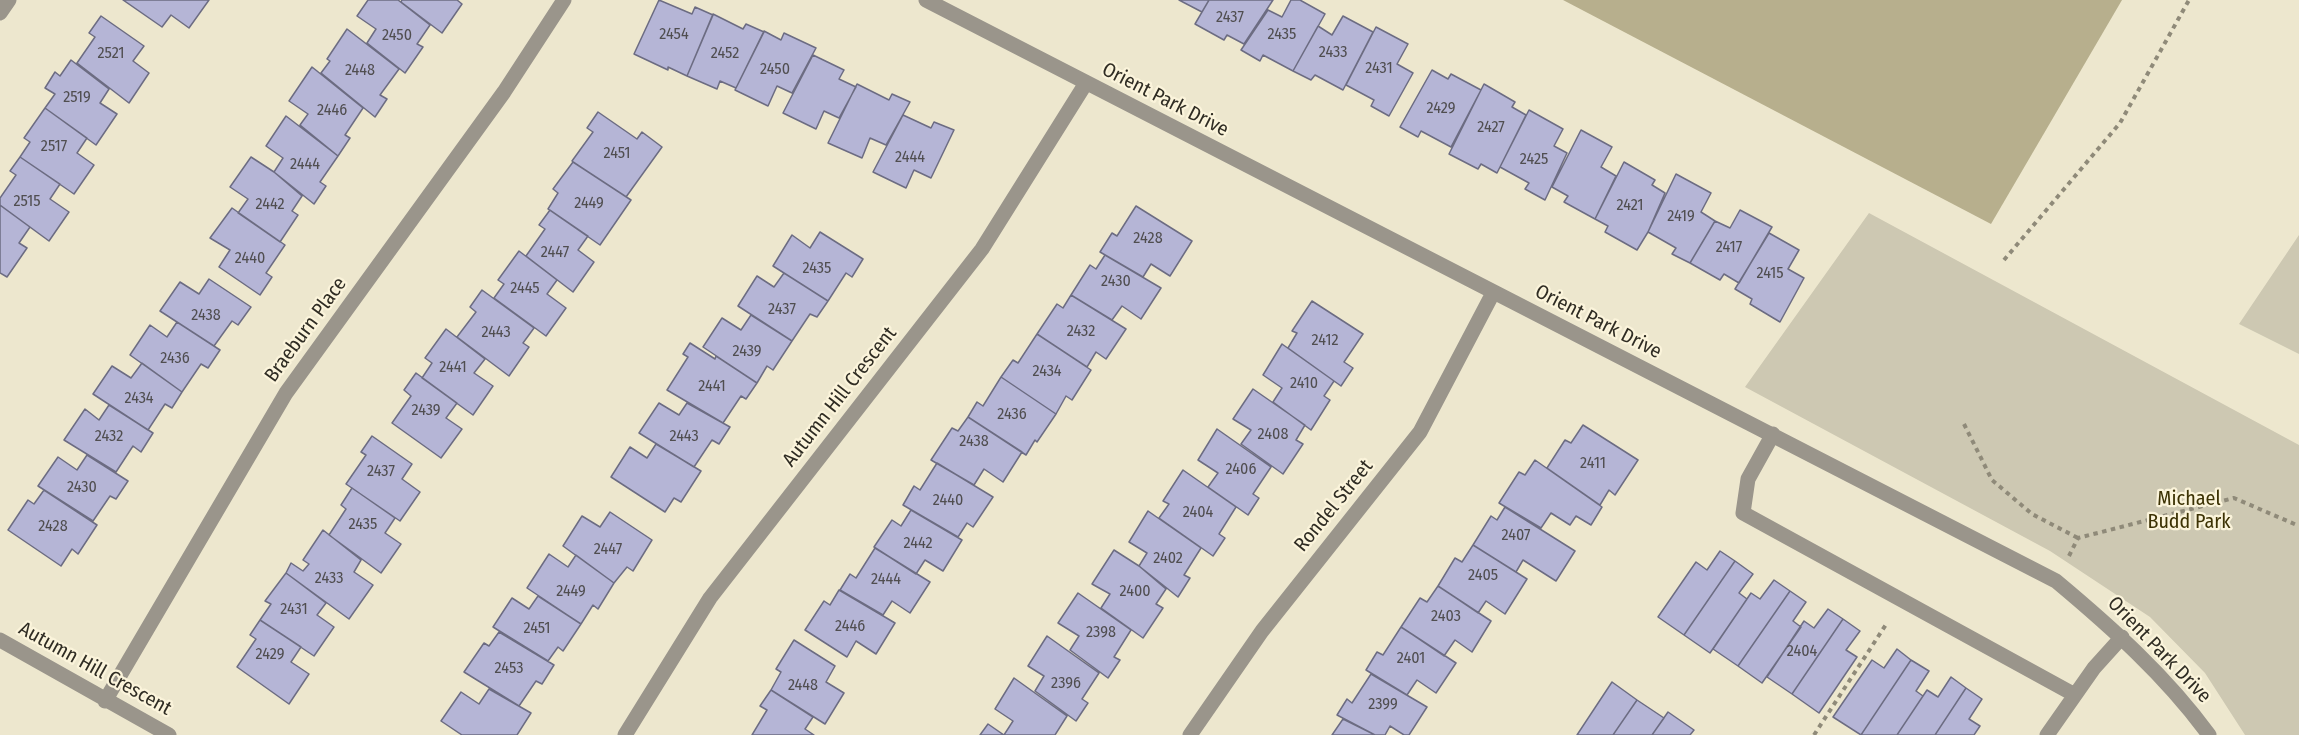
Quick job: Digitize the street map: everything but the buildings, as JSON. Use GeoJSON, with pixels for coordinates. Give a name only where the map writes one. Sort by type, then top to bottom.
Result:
{"type":"FeatureCollection","features":[{"type":"Feature","properties":{"kind":"street"},"geometry":{"type":"LineString","coordinates":[[0,13],[9,0]]}},
{"type":"Feature","properties":{"kind":"street","name":"Braeburn Place"},"geometry":{"type":"LineString","coordinates":[[105,701],[286,393],[504,92],[564,0]]}},
{"type":"Feature","properties":{"kind":"street","name":"Orient Park Drive"},"geometry":{"type":"LineString","coordinates":[[926,0],[2056,580],[2122,637],[2195,716],[2209,735]]}},
{"type":"Feature","properties":{"kind":"street","name":"Autumn Hill Crescent"},"geometry":{"type":"LineString","coordinates":[[624,735],[710,598],[982,249],[1086,83]]}},
{"type":"Feature","properties":{"kind":"street","name":"Rondel Street"},"geometry":{"type":"LineString","coordinates":[[1190,735],[1262,631],[1420,432],[1493,292]]}},
{"type":"Feature","properties":{"kind":"street"},"geometry":{"type":"LineString","coordinates":[[1773,434],[1748,479],[1743,513],[2075,695]]}},
{"type":"Feature","properties":{"kind":"street"},"geometry":{"type":"LineString","coordinates":[[2047,735],[2094,668],[2122,637]]}},
{"type":"Feature","properties":{"kind":"street","name":"Autumn Hill Crescent"},"geometry":{"type":"LineString","coordinates":[[0,640],[169,735]]}},
{"type":"Feature","properties":{"kind":"path"},"geometry":{"type":"LineString","coordinates":[[2004,260],[2120,123],[2189,0]]}},
{"type":"Feature","properties":{"kind":"path"},"geometry":{"type":"LineString","coordinates":[[1964,424],[1992,480],[2032,514],[2078,538],[2234,498],[2299,526]]}},
{"type":"Feature","properties":{"kind":"path"},"geometry":{"type":"LineString","coordinates":[[2056,580],[2078,538]]}},
{"type":"Feature","properties":{"kind":"path"},"geometry":{"type":"LineString","coordinates":[[1814,735],[1882,633],[1900,599]]}},
{"type":"Feature","properties":{"kind":"green space","name":"Michael Budd Park"},"geometry":{"type":"Polygon","coordinates":[[[1869,213],[2299,445],[2299,735],[2245,735],[2205,673],[2150,617],[2050,551],[1745,387],[1869,213]]]}},
{"type":"Feature","properties":{"kind":"green space"},"geometry":{"type":"Polygon","coordinates":[[[2299,235],[2299,354],[2239,324],[2299,235]]]}},
{"type":"Feature","properties":{"kind":"shaded area"},"geometry":{"type":"Polygon","coordinates":[[[1563,0],[2122,0],[1991,224],[1563,0]]]}}]}
